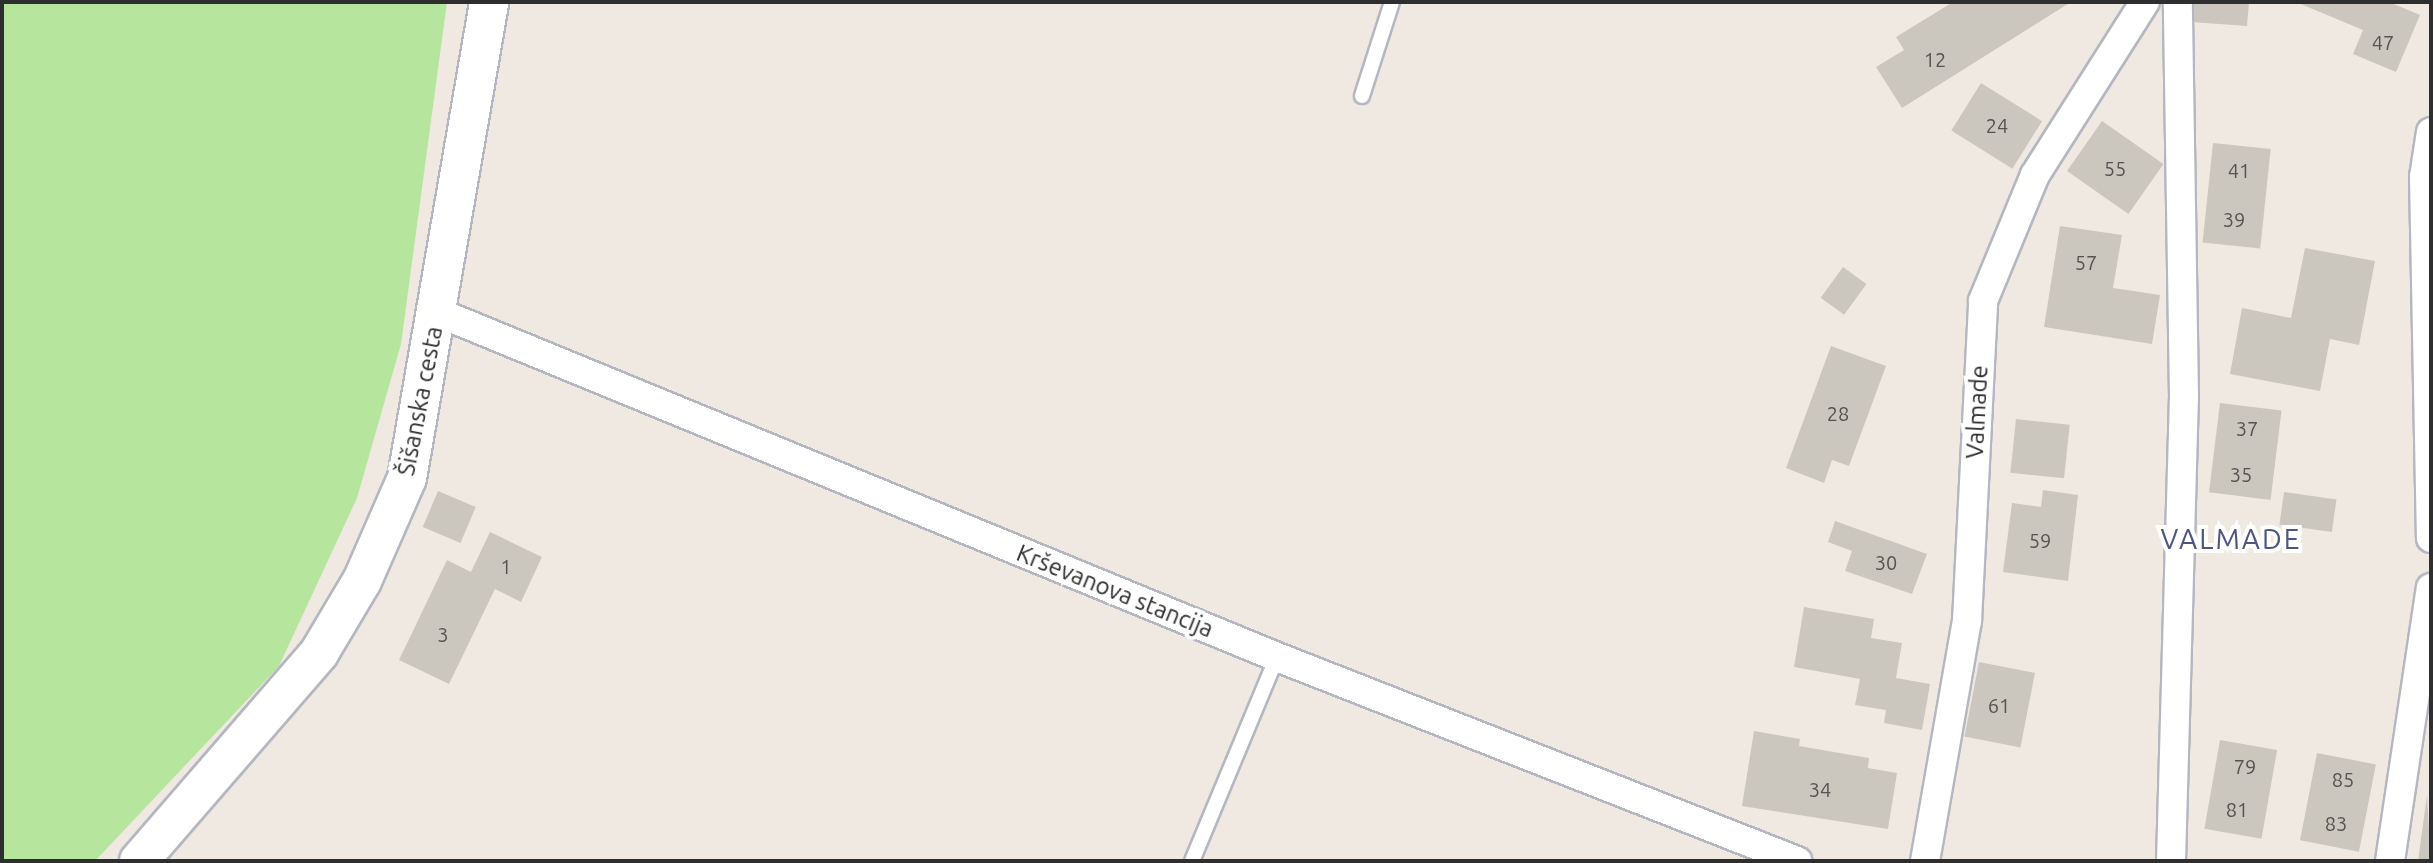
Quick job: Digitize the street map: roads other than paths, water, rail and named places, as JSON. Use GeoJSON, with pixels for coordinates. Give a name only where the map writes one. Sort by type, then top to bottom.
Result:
{"type":"FeatureCollection","features":[{"type":"Feature","properties":{"kind":"main road","name":"Šišanska cesta"},"geometry":{"type":"LineString","coordinates":[[139,861],[271,714],[319,653],[362,581],[407,478],[489,2]]}},
{"type":"Feature","properties":{"kind":"street","name":"Valmade"},"geometry":{"type":"LineString","coordinates":[[1925,861],[1967,621],[1983,301],[2035,175],[2145,2]]}},
{"type":"Feature","properties":{"kind":"street"},"geometry":{"type":"LineString","coordinates":[[2171,861],[2184,397],[2178,2]]}},
{"type":"Feature","properties":{"kind":"street"},"geometry":{"type":"LineString","coordinates":[[2431,132],[2424,177],[2431,538]]}},
{"type":"Feature","properties":{"kind":"street","name":"Krševanova stancija"},"geometry":{"type":"LineString","coordinates":[[437,312],[1277,657],[1797,861]]}},
{"type":"Feature","properties":{"kind":"street"},"geometry":{"type":"LineString","coordinates":[[2390,861],[2431,588]]}},
{"type":"Feature","properties":{"kind":"lane"},"geometry":{"type":"LineString","coordinates":[[1362,96],[1392,2]]}},
{"type":"Feature","properties":{"kind":"lane"},"geometry":{"type":"LineString","coordinates":[[1192,861],[1277,657]]}},
{"type":"Feature","properties":{"kind":"district","name":"VALMADE"},"geometry":{"type":"Point","coordinates":[2231,539]}}]}
